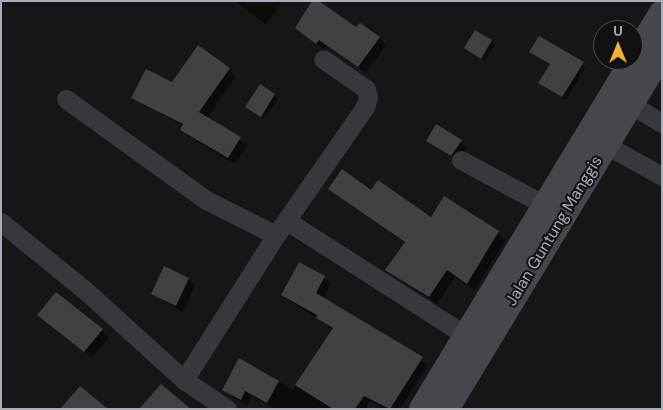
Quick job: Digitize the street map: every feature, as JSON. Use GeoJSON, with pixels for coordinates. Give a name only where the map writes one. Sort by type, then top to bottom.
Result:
{"type":"FeatureCollection","features":[{"type":"Feature","properties":{"kind":"street","name":"Jalan Guntung Manggis"},"geometry":{"type":"LineString","coordinates":[[643,44],[662,14]]}},
{"type":"Feature","properties":{"kind":"street","name":"Jalan Guntung Manggis"},"geometry":{"type":"LineString","coordinates":[[450,407],[662,53]]}},
{"type":"Feature","properties":{"kind":"street"},"geometry":{"type":"LineString","coordinates":[[184,380],[281,228],[365,107],[368,97],[366,89],[323,59]]}},
{"type":"Feature","properties":{"kind":"street","name":"Jalan Guntung Manggis"},"geometry":{"type":"LineString","coordinates":[[422,409],[627,70]]}},
{"type":"Feature","properties":{"kind":"street"},"geometry":{"type":"LineString","coordinates":[[66,99],[206,200],[281,228],[465,335]]}},
{"type":"Feature","properties":{"kind":"street"},"geometry":{"type":"LineString","coordinates":[[630,104],[662,123]]}},
{"type":"Feature","properties":{"kind":"street"},"geometry":{"type":"LineString","coordinates":[[606,145],[662,176]]}},
{"type":"Feature","properties":{"kind":"street"},"geometry":{"type":"LineString","coordinates":[[460,160],[545,204]]}},
{"type":"Feature","properties":{"kind":"street"},"geometry":{"type":"LineString","coordinates":[[1,222],[87,292],[184,380],[227,409]]}},
{"type":"Feature","properties":{"kind":"building"},"geometry":{"type":"Polygon","coordinates":[[[312,1],[319,1],[356,27],[360,23],[380,37],[358,67],[319,40],[316,44],[295,28],[312,1]]]}},
{"type":"Feature","properties":{"kind":"building"},"geometry":{"type":"Polygon","coordinates":[[[475,30],[492,40],[481,59],[464,48],[475,30]]]}},
{"type":"Feature","properties":{"kind":"building"},"geometry":{"type":"Polygon","coordinates":[[[539,36],[584,62],[562,97],[538,83],[550,64],[529,52],[539,36]]]}},
{"type":"Feature","properties":{"kind":"building"},"geometry":{"type":"Polygon","coordinates":[[[198,45],[230,68],[199,112],[241,137],[228,158],[180,130],[183,124],[131,98],[146,69],[172,82],[198,45]]]}},
{"type":"Feature","properties":{"kind":"building"},"geometry":{"type":"Polygon","coordinates":[[[260,84],[275,94],[261,117],[245,107],[260,84]]]}},
{"type":"Feature","properties":{"kind":"building"},"geometry":{"type":"Polygon","coordinates":[[[436,124],[462,140],[451,156],[426,141],[436,124]]]}},
{"type":"Feature","properties":{"kind":"building"},"geometry":{"type":"Polygon","coordinates":[[[342,169],[371,190],[378,180],[431,217],[444,196],[499,231],[467,284],[447,270],[429,297],[385,270],[405,242],[328,189],[342,169]]]}},
{"type":"Feature","properties":{"kind":"building"},"geometry":{"type":"Polygon","coordinates":[[[299,262],[325,276],[316,293],[423,357],[390,409],[364,396],[355,409],[333,409],[295,385],[333,328],[316,318],[317,315],[281,295],[299,262]]]}},
{"type":"Feature","properties":{"kind":"building"},"geometry":{"type":"Polygon","coordinates":[[[164,266],[189,278],[176,306],[151,294],[164,266]]]}},
{"type":"Feature","properties":{"kind":"building"},"geometry":{"type":"Polygon","coordinates":[[[56,292],[103,329],[84,352],[37,315],[56,292]]]}},
{"type":"Feature","properties":{"kind":"building"},"geometry":{"type":"Polygon","coordinates":[[[239,358],[279,381],[267,403],[245,391],[241,400],[222,390],[239,358]]]}},
{"type":"Feature","properties":{"kind":"building"},"geometry":{"type":"Polygon","coordinates":[[[161,384],[191,409],[139,409],[161,384]]]}},
{"type":"Feature","properties":{"kind":"building"},"geometry":{"type":"Polygon","coordinates":[[[80,386],[108,409],[60,409],[80,386]]]}}]}
